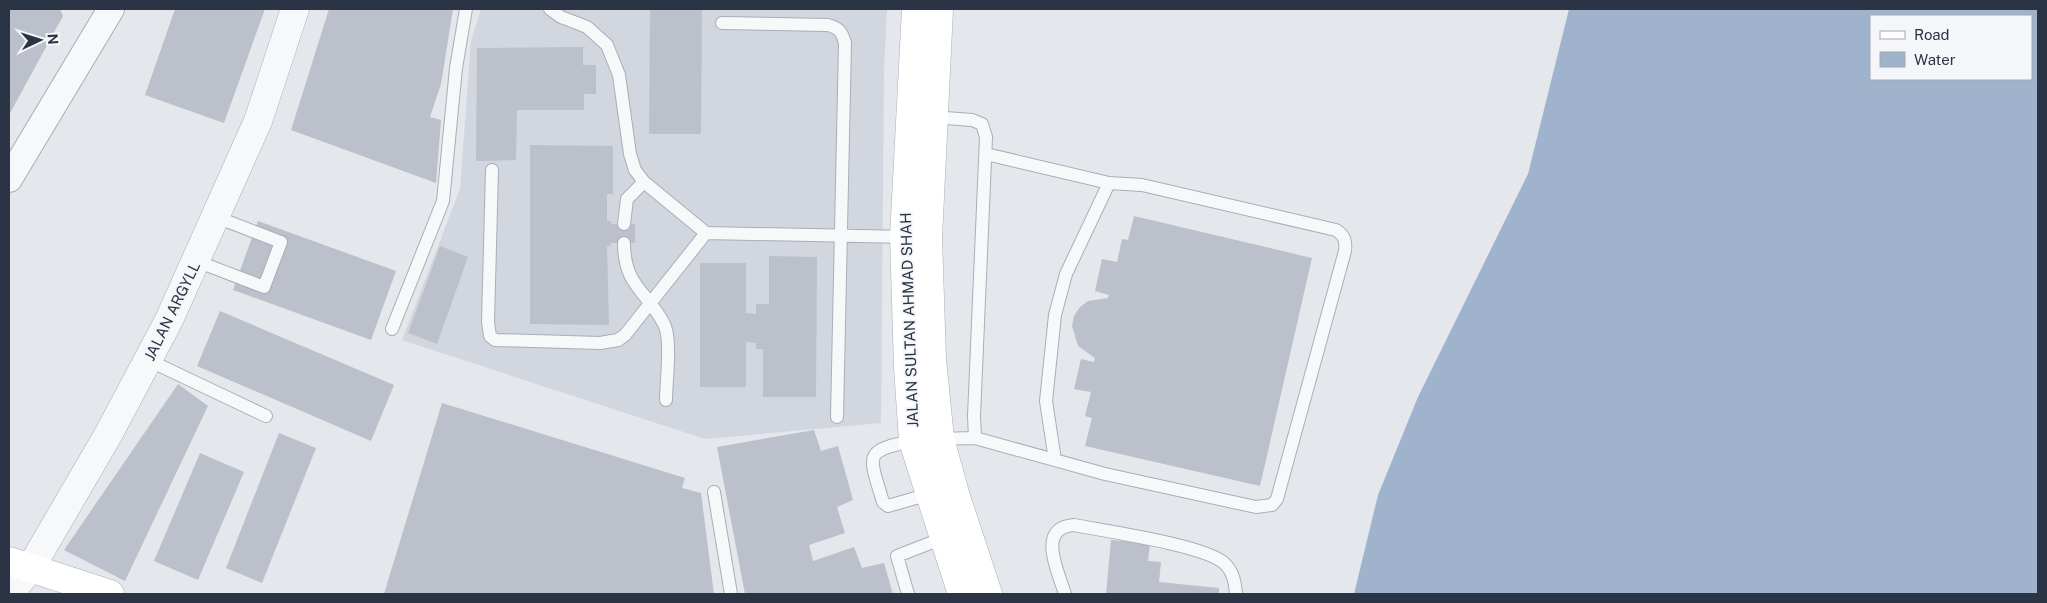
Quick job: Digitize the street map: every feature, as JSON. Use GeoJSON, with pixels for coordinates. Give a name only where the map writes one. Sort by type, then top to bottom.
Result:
{"type":"FeatureCollection","features":[{"type":"Feature","properties":{"kind":"main road","name":"JALAN SULTAN AHMAD SHAH"},"geometry":{"type":"LineString","coordinates":[[916,9],[921,116],[908,367],[913,441],[941,491],[955,534],[988,594]]}},
{"type":"Feature","properties":{"kind":"main road","name":"JALAN SULTAN AHMAD SHAH"},"geometry":{"type":"LineString","coordinates":[[921,116],[939,9]]}},
{"type":"Feature","properties":{"kind":"main road","name":"JALAN SULTAN AHMAD SHAH"},"geometry":{"type":"LineString","coordinates":[[916,238],[932,359],[940,439],[941,491]]}},
{"type":"Feature","properties":{"kind":"main road","name":"JALAN SULTAN AHMAD SHAH"},"geometry":{"type":"LineString","coordinates":[[955,534],[962,594]]}},
{"type":"Feature","properties":{"kind":"main road"},"geometry":{"type":"LineString","coordinates":[[19,565],[110,594]]}},
{"type":"Feature","properties":{"kind":"street"},"geometry":{"type":"LineString","coordinates":[[9,179],[111,9]]}},
{"type":"Feature","properties":{"kind":"street","name":"JALAN ARGYLL"},"geometry":{"type":"LineString","coordinates":[[9,594],[19,565],[108,435],[148,360],[196,261],[258,121],[295,9]]}},
{"type":"Feature","properties":{"kind":"lane"},"geometry":{"type":"LineString","coordinates":[[392,329],[443,201],[456,68],[466,9]]}},
{"type":"Feature","properties":{"kind":"lane"},"geometry":{"type":"LineString","coordinates":[[550,9],[560,17],[587,27],[607,45],[619,75],[630,154],[636,170],[644,182],[706,233],[916,238]]}},
{"type":"Feature","properties":{"kind":"lane"},"geometry":{"type":"LineString","coordinates":[[722,23],[828,25],[836,27],[843,34],[845,43],[837,417]]}},
{"type":"Feature","properties":{"kind":"lane"},"geometry":{"type":"LineString","coordinates":[[921,116],[972,120],[982,124],[986,137],[974,406],[975,438]]}},
{"type":"Feature","properties":{"kind":"lane"},"geometry":{"type":"LineString","coordinates":[[941,491],[888,506],[883,502],[871,462],[880,448],[913,441],[975,438],[1105,474],[1247,506],[1264,508],[1272,505],[1277,499],[1346,251],[1346,241],[1342,234],[1336,230],[1142,185],[1109,183],[986,154]]}},
{"type":"Feature","properties":{"kind":"lane"},"geometry":{"type":"LineString","coordinates":[[492,170],[488,322],[490,336],[495,340],[609,342],[625,335],[706,233]]}},
{"type":"Feature","properties":{"kind":"lane"},"geometry":{"type":"LineString","coordinates":[[624,224],[627,199],[644,182]]}},
{"type":"Feature","properties":{"kind":"lane"},"geometry":{"type":"LineString","coordinates":[[1056,460],[1046,401],[1054,315],[1066,274],[1109,183]]}},
{"type":"Feature","properties":{"kind":"lane"},"geometry":{"type":"LineString","coordinates":[[196,261],[264,288],[281,242],[216,217]]}},
{"type":"Feature","properties":{"kind":"lane"},"geometry":{"type":"LineString","coordinates":[[624,243],[627,272],[664,324],[667,335],[666,400]]}},
{"type":"Feature","properties":{"kind":"lane"},"geometry":{"type":"LineString","coordinates":[[148,360],[266,416]]}},
{"type":"Feature","properties":{"kind":"lane"},"geometry":{"type":"LineString","coordinates":[[714,492],[731,594]]}},
{"type":"Feature","properties":{"kind":"lane"},"geometry":{"type":"LineString","coordinates":[[1065,594],[1051,541],[1056,531],[1064,526],[1074,525],[1194,549],[1216,557],[1225,563],[1232,573],[1236,594]]}},
{"type":"Feature","properties":{"kind":"lane"},"geometry":{"type":"LineString","coordinates":[[908,594],[897,556],[955,534]]}},
{"type":"Feature","properties":{"kind":"shaded area"},"geometry":{"type":"Polygon","coordinates":[[[481,9],[887,9],[884,71],[881,423],[705,439],[402,340],[460,189],[471,41],[481,9]]]}},
{"type":"Feature","properties":{"kind":"water"},"geometry":{"type":"Polygon","coordinates":[[[1569,9],[2038,9],[2038,594],[1354,594],[1378,495],[1418,397],[1528,174],[1569,9]]]}},
{"type":"Feature","properties":{"kind":"building"},"geometry":{"type":"Polygon","coordinates":[[[9,9],[60,9],[63,16],[9,115],[9,9]]]}},
{"type":"Feature","properties":{"kind":"building"},"geometry":{"type":"Polygon","coordinates":[[[175,9],[265,9],[224,123],[145,95],[175,9]]]}},
{"type":"Feature","properties":{"kind":"building"},"geometry":{"type":"Polygon","coordinates":[[[329,9],[453,9],[441,84],[430,117],[441,120],[436,183],[291,130],[329,9]]]}},
{"type":"Feature","properties":{"kind":"building"},"geometry":{"type":"Polygon","coordinates":[[[650,9],[702,9],[701,134],[649,134],[650,9]]]}},
{"type":"Feature","properties":{"kind":"building"},"geometry":{"type":"Polygon","coordinates":[[[583,47],[583,65],[596,65],[596,94],[584,94],[584,110],[517,110],[516,160],[476,161],[477,48],[583,47]]]}},
{"type":"Feature","properties":{"kind":"building"},"geometry":{"type":"Polygon","coordinates":[[[530,145],[613,146],[613,194],[607,194],[607,221],[611,221],[611,224],[635,224],[635,243],[611,243],[610,246],[607,246],[609,325],[530,324],[530,145]]]}},
{"type":"Feature","properties":{"kind":"building"},"geometry":{"type":"Polygon","coordinates":[[[1134,216],[1312,258],[1260,486],[1085,446],[1092,418],[1085,416],[1091,392],[1074,389],[1081,359],[1094,362],[1095,358],[1078,346],[1072,326],[1074,316],[1080,307],[1088,301],[1108,298],[1109,295],[1095,291],[1102,259],[1117,262],[1122,239],[1128,240],[1134,216]]]}},
{"type":"Feature","properties":{"kind":"building"},"geometry":{"type":"Polygon","coordinates":[[[258,221],[396,271],[371,340],[233,290],[258,221]]]}},
{"type":"Feature","properties":{"kind":"building"},"geometry":{"type":"Polygon","coordinates":[[[440,246],[468,257],[437,344],[408,333],[440,246]]]}},
{"type":"Feature","properties":{"kind":"building"},"geometry":{"type":"Polygon","coordinates":[[[769,256],[817,257],[816,397],[763,397],[763,349],[756,349],[756,343],[746,342],[746,387],[700,387],[700,263],[746,263],[746,313],[756,314],[756,304],[769,304],[769,256]]]}},
{"type":"Feature","properties":{"kind":"building"},"geometry":{"type":"Polygon","coordinates":[[[220,311],[394,385],[371,441],[197,366],[220,311]]]}},
{"type":"Feature","properties":{"kind":"building"},"geometry":{"type":"Polygon","coordinates":[[[178,384],[208,406],[125,581],[64,550],[178,384]]]}},
{"type":"Feature","properties":{"kind":"building"},"geometry":{"type":"Polygon","coordinates":[[[442,403],[685,478],[682,488],[701,493],[714,594],[384,594],[442,403]]]}},
{"type":"Feature","properties":{"kind":"building"},"geometry":{"type":"Polygon","coordinates":[[[814,430],[821,451],[838,446],[853,500],[837,507],[845,533],[809,545],[813,561],[854,547],[862,568],[884,563],[893,594],[745,594],[717,447],[814,430]]]}},
{"type":"Feature","properties":{"kind":"building"},"geometry":{"type":"Polygon","coordinates":[[[279,433],[316,448],[262,583],[226,568],[279,433]]]}},
{"type":"Feature","properties":{"kind":"building"},"geometry":{"type":"Polygon","coordinates":[[[200,453],[244,472],[198,580],[154,561],[200,453]]]}},
{"type":"Feature","properties":{"kind":"building"},"geometry":{"type":"Polygon","coordinates":[[[1111,540],[1150,543],[1148,561],[1161,562],[1159,582],[1219,588],[1219,594],[1106,594],[1111,540]]]}}]}
